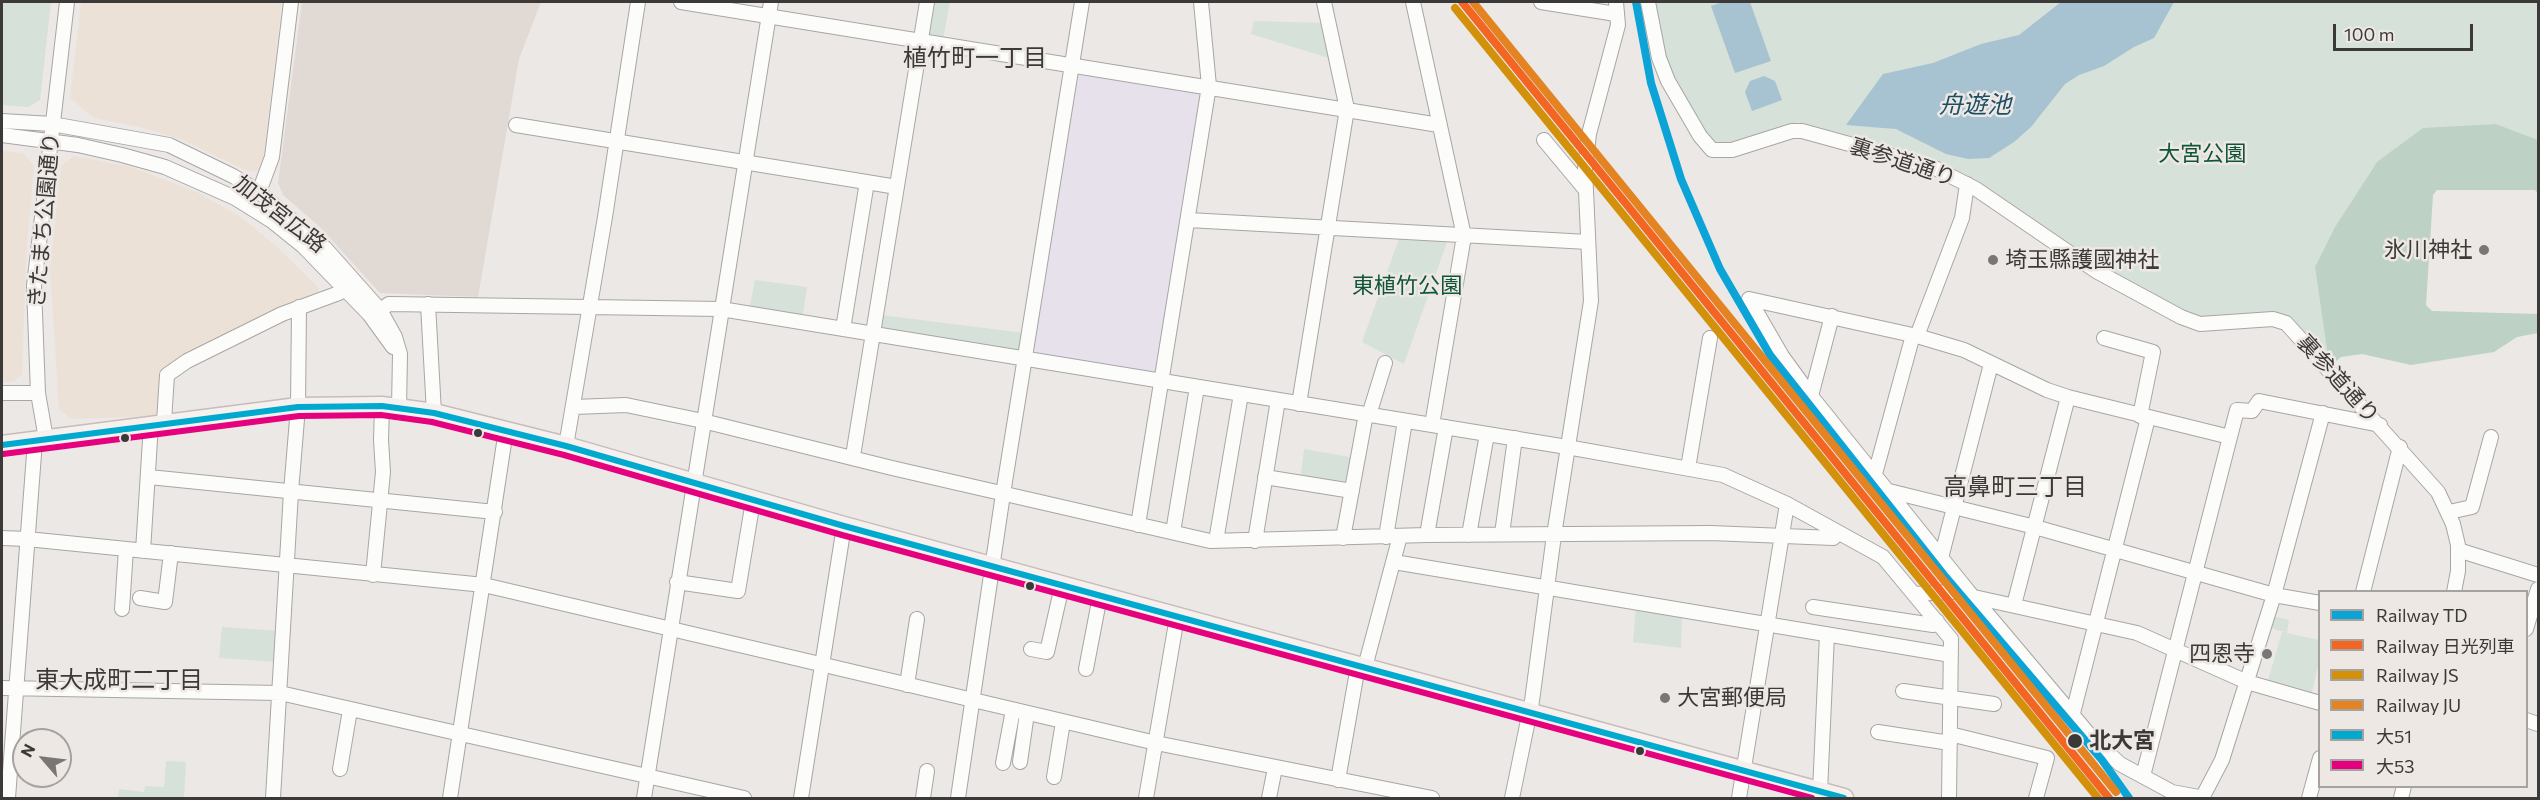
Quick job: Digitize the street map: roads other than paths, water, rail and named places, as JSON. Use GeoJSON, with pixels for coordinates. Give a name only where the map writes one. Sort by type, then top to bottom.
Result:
{"type":"FeatureCollection","features":[{"type":"Feature","properties":{"kind":"main road"},"geometry":{"type":"LineString","coordinates":[[2,445],[158,423],[298,407],[390,407],[434,413],[566,446],[753,501],[992,567],[1844,798]]}},
{"type":"Feature","properties":{"kind":"street","name":"きたまち公園通り"},"geometry":{"type":"LineString","coordinates":[[10,798],[18,642],[27,538],[40,440],[34,286],[66,2]]}},
{"type":"Feature","properties":{"kind":"street"},"geometry":{"type":"LineString","coordinates":[[259,192],[272,157],[291,2]]}},
{"type":"Feature","properties":{"kind":"street"},"geometry":{"type":"LineString","coordinates":[[566,446],[574,408],[638,2]]}},
{"type":"Feature","properties":{"kind":"street"},"geometry":{"type":"LineString","coordinates":[[681,2],[1439,125]]}},
{"type":"Feature","properties":{"kind":"street"},"geometry":{"type":"LineString","coordinates":[[644,798],[771,2]]}},
{"type":"Feature","properties":{"kind":"street"},"geometry":{"type":"LineString","coordinates":[[853,456],[927,2]]}},
{"type":"Feature","properties":{"kind":"street"},"geometry":{"type":"LineString","coordinates":[[958,798],[1024,358],[1082,2]]}},
{"type":"Feature","properties":{"kind":"street"},"geometry":{"type":"LineString","coordinates":[[1138,525],[1209,86],[1201,2]]}},
{"type":"Feature","properties":{"kind":"street"},"geometry":{"type":"LineString","coordinates":[[1299,404],[1347,109],[1324,2]]}},
{"type":"Feature","properties":{"kind":"street"},"geometry":{"type":"LineString","coordinates":[[1413,2],[1464,236],[1427,535]]}},
{"type":"Feature","properties":{"kind":"street"},"geometry":{"type":"LineString","coordinates":[[1512,798],[1529,714],[1567,447],[1591,301],[1584,188],[1589,135],[1618,24],[1616,8],[1543,2]]}},
{"type":"Feature","properties":{"kind":"street","name":"裏参道通り"},"geometry":{"type":"LineString","coordinates":[[1648,2],[1659,58],[1668,81],[1700,136],[1712,150],[1732,150],[1792,131],[1802,131],[1933,167],[1967,184],[2096,271],[2181,317],[2199,324],[2281,320],[2296,332],[2425,474],[2449,512],[2458,550],[2458,571],[2454,590]]}},
{"type":"Feature","properties":{"kind":"street","name":"加茂宮広路"},"geometry":{"type":"LineString","coordinates":[[2,121],[52,124],[169,146],[233,176],[259,192],[325,248],[380,310],[395,337],[400,359],[381,440],[383,472],[374,576]]}},
{"type":"Feature","properties":{"kind":"street"},"geometry":{"type":"LineString","coordinates":[[516,125],[897,187]]}},
{"type":"Feature","properties":{"kind":"street","name":"加茂宮広路"},"geometry":{"type":"LineString","coordinates":[[2,135],[78,145],[165,167],[236,198],[272,221],[303,246],[369,314],[400,359]]}},
{"type":"Feature","properties":{"kind":"street"},"geometry":{"type":"LineString","coordinates":[[1544,140],[1584,188]]}},
{"type":"Feature","properties":{"kind":"street"},"geometry":{"type":"LineString","coordinates":[[843,329],[867,182]]}},
{"type":"Feature","properties":{"kind":"street"},"geometry":{"type":"LineString","coordinates":[[1875,474],[1915,335],[1962,218],[1967,184]]}},
{"type":"Feature","properties":{"kind":"street"},"geometry":{"type":"LineString","coordinates":[[1188,220],[1588,242]]}},
{"type":"Feature","properties":{"kind":"street"},"geometry":{"type":"LineString","coordinates":[[143,550],[149,477],[167,375],[187,361],[299,307],[339,293],[343,287]]}},
{"type":"Feature","properties":{"kind":"street"},"geometry":{"type":"LineString","coordinates":[[2230,437],[2068,397],[1964,350],[1915,335],[1749,299],[1761,323],[1811,396],[1941,558],[2111,758],[2172,792],[2203,798],[2222,760],[2274,595],[2323,413]]}},
{"type":"Feature","properties":{"kind":"street"},"geometry":{"type":"LineString","coordinates":[[380,310],[389,304],[589,309],[721,309],[1515,438],[1688,468],[1737,480],[1787,504],[1883,557],[1952,639],[1949,798]]}},
{"type":"Feature","properties":{"kind":"street"},"geometry":{"type":"LineString","coordinates":[[428,304],[434,413]]}},
{"type":"Feature","properties":{"kind":"street"},"geometry":{"type":"LineString","coordinates":[[273,798],[286,565],[298,407],[299,307]]}},
{"type":"Feature","properties":{"kind":"street"},"geometry":{"type":"LineString","coordinates":[[1811,396],[1832,316]]}},
{"type":"Feature","properties":{"kind":"street"},"geometry":{"type":"LineString","coordinates":[[1688,468],[1710,338]]}},
{"type":"Feature","properties":{"kind":"street"},"geometry":{"type":"LineString","coordinates":[[2073,713],[2114,550],[2144,417],[2153,352],[2104,338]]}},
{"type":"Feature","properties":{"kind":"street"},"geometry":{"type":"LineString","coordinates":[[1343,538],[1367,414],[1385,363]]}},
{"type":"Feature","properties":{"kind":"street"},"geometry":{"type":"LineString","coordinates":[[1941,558],[1991,364]]}},
{"type":"Feature","properties":{"kind":"street"},"geometry":{"type":"LineString","coordinates":[[1173,532],[1197,387]]}},
{"type":"Feature","properties":{"kind":"street"},"geometry":{"type":"LineString","coordinates":[[2,393],[38,393]]}},
{"type":"Feature","properties":{"kind":"street"},"geometry":{"type":"LineString","coordinates":[[1216,541],[1241,394]]}},
{"type":"Feature","properties":{"kind":"street"},"geometry":{"type":"LineString","coordinates":[[2014,605],[2068,397]]}},
{"type":"Feature","properties":{"kind":"street"},"geometry":{"type":"LineString","coordinates":[[1255,541],[1278,400]]}},
{"type":"Feature","properties":{"kind":"street"},"geometry":{"type":"LineString","coordinates":[[2143,776],[2237,410],[2252,411],[2259,401],[2380,426]]}},
{"type":"Feature","properties":{"kind":"street"},"geometry":{"type":"LineString","coordinates":[[574,408],[626,405],[853,456],[1003,494],[1216,541],[1502,534],[1711,533],[1833,538],[1839,533]]}},
{"type":"Feature","properties":{"kind":"street"},"geometry":{"type":"LineString","coordinates":[[1338,780],[1362,667],[1394,562],[1393,536],[1406,421]]}},
{"type":"Feature","properties":{"kind":"street"},"geometry":{"type":"LineString","coordinates":[[450,798],[506,430]]}},
{"type":"Feature","properties":{"kind":"street"},"geometry":{"type":"LineString","coordinates":[[1469,535],[1486,434]]}},
{"type":"Feature","properties":{"kind":"street"},"geometry":{"type":"LineString","coordinates":[[2449,512],[2472,507],[2491,437]]}},
{"type":"Feature","properties":{"kind":"street"},"geometry":{"type":"LineString","coordinates":[[1502,534],[1515,438]]}},
{"type":"Feature","properties":{"kind":"street"},"geometry":{"type":"LineString","coordinates":[[2363,590],[2400,447]]}},
{"type":"Feature","properties":{"kind":"street"},"geometry":{"type":"LineString","coordinates":[[149,477],[495,512]]}},
{"type":"Feature","properties":{"kind":"street"},"geometry":{"type":"LineString","coordinates":[[1265,477],[1352,491]]}},
{"type":"Feature","properties":{"kind":"street"},"geometry":{"type":"LineString","coordinates":[[1889,491],[2035,527],[2274,595],[2318,603]]}},
{"type":"Feature","properties":{"kind":"street"},"geometry":{"type":"LineString","coordinates":[[677,582],[738,591],[753,501]]}},
{"type":"Feature","properties":{"kind":"street"},"geometry":{"type":"LineString","coordinates":[[1739,798],[1787,504]]}},
{"type":"Feature","properties":{"kind":"street"},"geometry":{"type":"LineString","coordinates":[[801,798],[844,526]]}},
{"type":"Feature","properties":{"kind":"street"},"geometry":{"type":"LineString","coordinates":[[2,538],[27,538],[374,576],[484,585],[1156,743],[1417,797],[1432,798]]}},
{"type":"Feature","properties":{"kind":"street"},"geometry":{"type":"LineString","coordinates":[[122,609],[126,549]]}},
{"type":"Feature","properties":{"kind":"street"},"geometry":{"type":"LineString","coordinates":[[2458,550],[2538,575]]}},
{"type":"Feature","properties":{"kind":"street"},"geometry":{"type":"LineString","coordinates":[[140,598],[165,602],[171,553]]}},
{"type":"Feature","properties":{"kind":"street"},"geometry":{"type":"LineString","coordinates":[[1394,562],[1951,656]]}},
{"type":"Feature","properties":{"kind":"street"},"geometry":{"type":"LineString","coordinates":[[1031,649],[1047,652],[1062,586]]}},
{"type":"Feature","properties":{"kind":"street"},"geometry":{"type":"LineString","coordinates":[[2528,622],[2538,589]]}},
{"type":"Feature","properties":{"kind":"street"},"geometry":{"type":"LineString","coordinates":[[1914,594],[1971,594],[2137,633],[2247,682],[2318,703]]}},
{"type":"Feature","properties":{"kind":"street"},"geometry":{"type":"LineString","coordinates":[[1086,669],[1100,596]]}},
{"type":"Feature","properties":{"kind":"street"},"geometry":{"type":"LineString","coordinates":[[1813,607],[1934,625],[1937,621]]}},
{"type":"Feature","properties":{"kind":"street"},"geometry":{"type":"LineString","coordinates":[[1853,639],[1857,614]]}},
{"type":"Feature","properties":{"kind":"street"},"geometry":{"type":"LineString","coordinates":[[1146,798],[1177,617]]}},
{"type":"Feature","properties":{"kind":"street"},"geometry":{"type":"LineString","coordinates":[[908,685],[917,619]]}},
{"type":"Feature","properties":{"kind":"street"},"geometry":{"type":"LineString","coordinates":[[1820,792],[1827,634]]}},
{"type":"Feature","properties":{"kind":"street"},"geometry":{"type":"LineString","coordinates":[[2,688],[280,693],[647,778],[744,798]]}},
{"type":"Feature","properties":{"kind":"street"},"geometry":{"type":"LineString","coordinates":[[1903,691],[1994,704]]}},
{"type":"Feature","properties":{"kind":"street"},"geometry":{"type":"LineString","coordinates":[[340,768],[350,710]]}},
{"type":"Feature","properties":{"kind":"street"},"geometry":{"type":"LineString","coordinates":[[1020,712],[1020,762]]}},
{"type":"Feature","properties":{"kind":"street"},"geometry":{"type":"LineString","coordinates":[[1003,763],[1020,712]]}},
{"type":"Feature","properties":{"kind":"street"},"geometry":{"type":"LineString","coordinates":[[1054,777],[1063,722]]}},
{"type":"Feature","properties":{"kind":"street"},"geometry":{"type":"LineString","coordinates":[[1878,732],[1950,738],[2047,758],[2036,798]]}},
{"type":"Feature","properties":{"kind":"street"},"geometry":{"type":"LineString","coordinates":[[2309,798],[2318,762]]}},
{"type":"Feature","properties":{"kind":"street"},"geometry":{"type":"LineString","coordinates":[[1269,798],[1275,768]]}},
{"type":"Feature","properties":{"kind":"street"},"geometry":{"type":"LineString","coordinates":[[922,798],[927,771]]}},
{"type":"Feature","properties":{"kind":"street"},"geometry":{"type":"LineString","coordinates":[[2,797],[10,798]]}},
{"type":"Feature","properties":{"kind":"water"},"geometry":{"type":"Polygon","coordinates":[[[1723,2],[1750,2],[1771,61],[1735,73],[1711,6],[1723,2]]]}},
{"type":"Feature","properties":{"kind":"water","name":"舟遊池"},"geometry":{"type":"Polygon","coordinates":[[[2061,2],[2174,2],[2154,38],[2134,47],[2104,66],[2079,75],[2065,84],[2031,127],[2014,142],[1989,158],[1968,159],[1946,154],[1896,129],[1846,125],[1883,74],[1933,63],[1981,44],[2019,35],[2061,2]]]}},
{"type":"Feature","properties":{"kind":"water"},"geometry":{"type":"Polygon","coordinates":[[[1764,76],[1775,81],[1782,100],[1752,111],[1745,92],[1750,81],[1764,76]]]}},
{"type":"Feature","properties":{"kind":"rail line","name":"日光列車"},"geometry":{"type":"LineString","coordinates":[[1462,2],[2109,798]]}},
{"type":"Feature","properties":{"kind":"rail line","name":"JU"},"geometry":{"type":"LineString","coordinates":[[1473,2],[2116,792]]}},
{"type":"Feature","properties":{"kind":"rail line","name":"TD"},"geometry":{"type":"LineString","coordinates":[[1636,2],[1651,83],[1681,179],[1720,269],[1770,355],[1944,575],[2102,760],[2129,798]]}},
{"type":"Feature","properties":{"kind":"rail line","name":"JS"},"geometry":{"type":"LineString","coordinates":[[1455,8],[2098,798]]}},
{"type":"Feature","properties":{"kind":"place","name":"氷川神社"},"geometry":{"type":"Point","coordinates":[2484,250]}},
{"type":"Feature","properties":{"kind":"place","name":"埼玉縣護國神社"},"geometry":{"type":"Point","coordinates":[1993,260]}},
{"type":"Feature","properties":{"kind":"place","name":"四恩寺"},"geometry":{"type":"Point","coordinates":[2267,654]}},
{"type":"Feature","properties":{"kind":"place","name":"大宮郵便局"},"geometry":{"type":"Point","coordinates":[1665,698]}},
{"type":"Feature","properties":{"kind":"place","name":"北大宮"},"geometry":{"type":"Point","coordinates":[2075,741]}},
{"type":"Feature","properties":{"kind":"district","name":"植竹町一丁目"},"geometry":{"type":"Point","coordinates":[975,58]}},
{"type":"Feature","properties":{"kind":"district","name":"高鼻町三丁目"},"geometry":{"type":"Point","coordinates":[2015,487]}},
{"type":"Feature","properties":{"kind":"district","name":"東大成町二丁目"},"geometry":{"type":"Point","coordinates":[119,680]}},
{"type":"Feature","properties":{"kind":"park label","name":"大宮公園"},"geometry":{"type":"Point","coordinates":[2202,154]}},
{"type":"Feature","properties":{"kind":"park label","name":"東植竹公園"},"geometry":{"type":"Point","coordinates":[1407,286]}}]}
